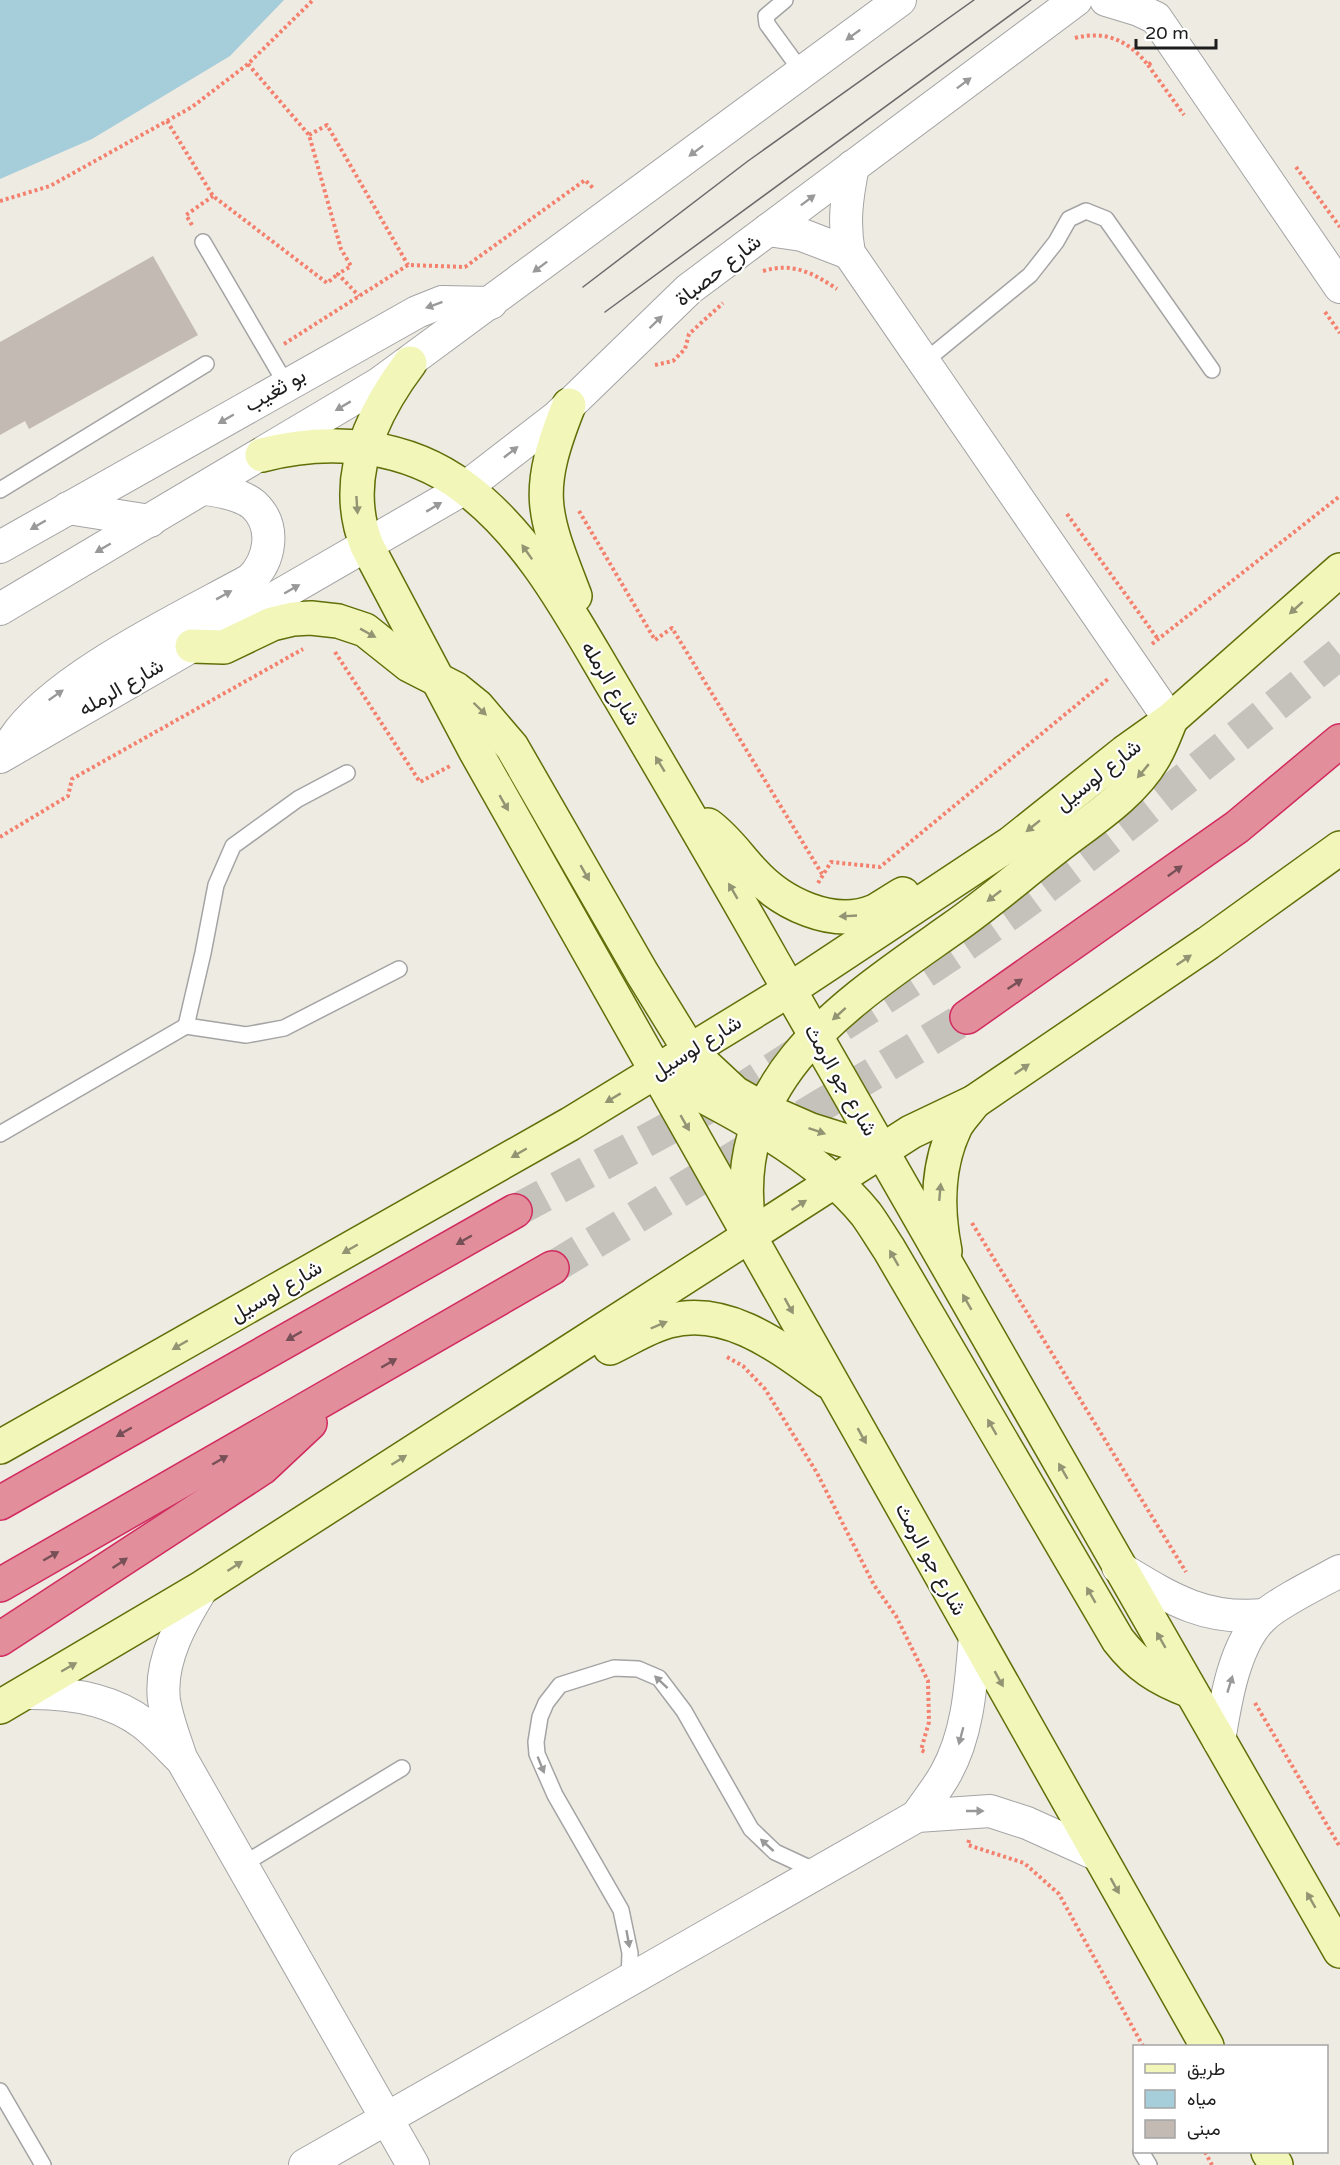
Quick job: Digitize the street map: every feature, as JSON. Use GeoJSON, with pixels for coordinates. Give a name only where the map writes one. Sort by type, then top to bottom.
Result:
{"type":"FeatureCollection","features":[{"type":"Feature","properties":{"kind":"highway"},"geometry":{"type":"LineString","coordinates":[[967,1017],[1237,827],[1340,741]]}},
{"type":"Feature","properties":{"kind":"highway"},"geometry":{"type":"LineString","coordinates":[[0,1503],[514,1211]]}},
{"type":"Feature","properties":{"kind":"highway"},"geometry":{"type":"LineString","coordinates":[[0,1585],[552,1268]]}},
{"type":"Feature","properties":{"kind":"highway"},"geometry":{"type":"LineString","coordinates":[[0,1639],[262,1468],[339,1392]]}},
{"type":"Feature","properties":{"kind":"main road"},"geometry":{"type":"LineString","coordinates":[[410,363],[389,391],[377,413],[364,447],[356,495],[357,513],[367,546],[433,675],[656,1072],[723,1107],[811,1130],[881,1152]]}},
{"type":"Feature","properties":{"kind":"main road"},"geometry":{"type":"LineString","coordinates":[[569,405],[547,470],[546,505],[556,550],[578,602],[583,636]]}},
{"type":"Feature","properties":{"kind":"main road","name":"شارع الرمله"},"geometry":{"type":"LineString","coordinates":[[262,455],[314,445],[364,447],[417,462],[465,488],[516,535],[560,597],[690,815],[789,990]]}},
{"type":"Feature","properties":{"kind":"main road","name":"شارع لوسيل"},"geometry":{"type":"LineString","coordinates":[[0,1448],[570,1124],[789,990],[980,865],[1170,720],[1340,570]]}},
{"type":"Feature","properties":{"kind":"main road"},"geometry":{"type":"LineString","coordinates":[[192,646],[224,647],[272,624],[292,619],[311,618],[338,621],[365,630],[409,665],[433,675],[477,706],[512,747],[642,973],[690,1051],[796,1153],[866,1214],[889,1249],[1118,1640],[1134,1661],[1151,1674],[1190,1691]]}},
{"type":"Feature","properties":{"kind":"main road"},"geometry":{"type":"LineString","coordinates":[[750,1237],[746,1182],[759,1118],[785,1069],[815,1036],[876,981],[955,927],[1116,801],[1153,760],[1170,720]]}},
{"type":"Feature","properties":{"kind":"main road"},"geometry":{"type":"LineString","coordinates":[[690,815],[714,830],[771,890],[806,909],[841,917],[857,916],[874,911],[940,875],[980,865]]}},
{"type":"Feature","properties":{"kind":"main road"},"geometry":{"type":"LineString","coordinates":[[12,1700],[203,1587],[911,1132],[974,1102],[1208,944],[1340,848]]}},
{"type":"Feature","properties":{"kind":"main road","name":"شارع جو الرمث"},"geometry":{"type":"LineString","coordinates":[[789,990],[1118,1568],[1340,1951]]}},
{"type":"Feature","properties":{"kind":"main road","name":"شارع جو الرمث"},"geometry":{"type":"LineString","coordinates":[[656,1072],[1206,2045]]}},
{"type":"Feature","properties":{"kind":"main road"},"geometry":{"type":"LineString","coordinates":[[949,1270],[942,1234],[939,1198],[944,1162],[955,1128],[974,1102]]}},
{"type":"Feature","properties":{"kind":"main road"},"geometry":{"type":"LineString","coordinates":[[546,1368],[596,1354],[669,1321],[706,1318],[749,1330],[833,1385]]}},
{"type":"Feature","properties":{"kind":"street"},"geometry":{"type":"LineString","coordinates":[[410,363],[900,0]]}},
{"type":"Feature","properties":{"kind":"street","name":"شارع حصباة"},"geometry":{"type":"LineString","coordinates":[[367,546],[465,488],[569,405],[689,289],[1076,0]]}},
{"type":"Feature","properties":{"kind":"street"},"geometry":{"type":"LineString","coordinates":[[1106,0],[1156,9],[1340,286]]}},
{"type":"Feature","properties":{"kind":"street"},"geometry":{"type":"LineString","coordinates":[[853,166],[845,207],[844,229],[849,253],[1170,720]]}},
{"type":"Feature","properties":{"kind":"street"},"geometry":{"type":"LineString","coordinates":[[768,230],[802,234],[849,253]]}},
{"type":"Feature","properties":{"kind":"street","name":"بو ثغيب"},"geometry":{"type":"LineString","coordinates":[[0,548],[286,384],[417,312],[442,302],[491,303]]}},
{"type":"Feature","properties":{"kind":"street","name":"شارع الرمله"},"geometry":{"type":"LineString","coordinates":[[0,609],[262,455],[410,363]]}},
{"type":"Feature","properties":{"kind":"street"},"geometry":{"type":"LineString","coordinates":[[2,755],[24,725],[51,698],[122,652],[250,580],[258,572],[267,554],[269,543],[268,532],[259,512],[253,505],[232,494],[205,489]]}},
{"type":"Feature","properties":{"kind":"street"},"geometry":{"type":"LineString","coordinates":[[68,508],[150,521]]}},
{"type":"Feature","properties":{"kind":"street","name":"شارع الرمله"},"geometry":{"type":"LineString","coordinates":[[2,755],[367,546]]}},
{"type":"Feature","properties":{"kind":"street"},"geometry":{"type":"LineString","coordinates":[[1118,1568],[1193,1609],[1232,1617],[1264,1615]]}},
{"type":"Feature","properties":{"kind":"street"},"geometry":{"type":"LineString","coordinates":[[1219,1741],[1235,1669],[1247,1639],[1264,1615],[1340,1571]]}},
{"type":"Feature","properties":{"kind":"street"},"geometry":{"type":"LineString","coordinates":[[203,1587],[183,1619],[173,1643],[164,1682],[167,1713],[181,1758],[413,2165]]}},
{"type":"Feature","properties":{"kind":"street"},"geometry":{"type":"LineString","coordinates":[[305,2165],[917,1816],[946,1775],[957,1752],[971,1686],[975,1636]]}},
{"type":"Feature","properties":{"kind":"street"},"geometry":{"type":"LineString","coordinates":[[12,1700],[70,1695],[107,1704],[143,1723],[181,1758]]}},
{"type":"Feature","properties":{"kind":"street"},"geometry":{"type":"LineString","coordinates":[[917,1816],[990,1811],[1027,1823],[1098,1855]]}},
{"type":"Feature","properties":{"kind":"lane"},"geometry":{"type":"LineString","coordinates":[[785,0],[766,15],[767,24],[802,72]]}},
{"type":"Feature","properties":{"kind":"lane"},"geometry":{"type":"LineString","coordinates":[[924,362],[1030,275],[1056,242],[1069,219],[1086,211],[1106,219],[1212,370]]}},
{"type":"Feature","properties":{"kind":"lane"},"geometry":{"type":"LineString","coordinates":[[203,242],[286,384]]}},
{"type":"Feature","properties":{"kind":"lane"},"geometry":{"type":"LineString","coordinates":[[0,489],[206,364]]}},
{"type":"Feature","properties":{"kind":"lane"},"geometry":{"type":"LineString","coordinates":[[186,1026],[216,885],[233,846],[298,799],[347,773]]}},
{"type":"Feature","properties":{"kind":"lane"},"geometry":{"type":"LineString","coordinates":[[0,1134],[186,1026],[246,1035],[284,1028],[399,969]]}},
{"type":"Feature","properties":{"kind":"lane"},"geometry":{"type":"LineString","coordinates":[[629,1980],[630,1953],[621,1910],[555,1795],[537,1754],[536,1742],[540,1717],[546,1703],[560,1685],[614,1668],[638,1669],[659,1678],[684,1711],[751,1829],[775,1852],[818,1872]]}},
{"type":"Feature","properties":{"kind":"lane"},"geometry":{"type":"LineString","coordinates":[[242,1865],[402,1768]]}},
{"type":"Feature","properties":{"kind":"lane"},"geometry":{"type":"LineString","coordinates":[[0,2091],[43,2165]]}},
{"type":"Feature","properties":{"kind":"path"},"geometry":{"type":"LineString","coordinates":[[0,201],[50,186],[192,107],[248,64],[313,0]]}},
{"type":"Feature","properties":{"kind":"path"},"geometry":{"type":"LineString","coordinates":[[167,121],[213,196],[327,283],[351,266],[340,249],[309,135],[248,64]]}},
{"type":"Feature","properties":{"kind":"path"},"geometry":{"type":"LineString","coordinates":[[309,135],[327,125],[408,265]]}},
{"type":"Feature","properties":{"kind":"path"},"geometry":{"type":"LineString","coordinates":[[268,354],[408,265],[465,267],[585,180],[614,212]]}},
{"type":"Feature","properties":{"kind":"path"},"geometry":{"type":"LineString","coordinates":[[203,242],[186,215],[213,196]]}},
{"type":"Feature","properties":{"kind":"path"},"geometry":{"type":"LineString","coordinates":[[338,274],[359,296]]}},
{"type":"Feature","properties":{"kind":"path"},"geometry":{"type":"LineString","coordinates":[[806,909],[822,874],[831,862],[880,867],[1131,661],[1340,496]]}},
{"type":"Feature","properties":{"kind":"path"},"geometry":{"type":"LineString","coordinates":[[578,508],[655,640],[672,628],[822,874]]}},
{"type":"Feature","properties":{"kind":"path"},"geometry":{"type":"LineString","coordinates":[[338,621],[331,646],[420,782],[476,752]]}},
{"type":"Feature","properties":{"kind":"path"},"geometry":{"type":"LineString","coordinates":[[0,837],[68,796],[72,779],[307,647]]}},
{"type":"Feature","properties":{"kind":"path"},"geometry":{"type":"LineString","coordinates":[[969,1219],[1187,1574]]}},
{"type":"Feature","properties":{"kind":"path"},"geometry":{"type":"LineString","coordinates":[[720,1353],[743,1366],[765,1389],[817,1473],[874,1585],[896,1616],[928,1681],[929,1722],[921,1750]]}},
{"type":"Feature","properties":{"kind":"path"},"geometry":{"type":"LineString","coordinates":[[1235,1669],[1340,1847]]}},
{"type":"Feature","properties":{"kind":"path"},"geometry":{"type":"LineString","coordinates":[[968,1845],[1024,1863],[1059,1894],[1142,2045]]}},
{"type":"Feature","properties":{"kind":"water"},"geometry":{"type":"Polygon","coordinates":[[[0,0],[284,0],[230,56],[92,139],[0,179],[0,0]]]}},
{"type":"Feature","properties":{"kind":"building"},"geometry":{"type":"Polygon","coordinates":[[[153,256],[198,335],[29,429],[25,421],[0,435],[0,342],[153,256]]]}},
{"type":"Feature","properties":{"kind":"tunnel"},"geometry":{"type":"LineString","coordinates":[[842,1025],[987,930],[1073,867],[1340,653]]}},
{"type":"Feature","properties":{"kind":"tunnel"},"geometry":{"type":"LineString","coordinates":[[552,1268],[967,1017]]}},
{"type":"Feature","properties":{"kind":"tunnel"},"geometry":{"type":"LineString","coordinates":[[515,1211],[742,1089],[801,1051]]}},
{"type":"Feature","properties":{"kind":"tram line"},"geometry":{"type":"LineString","coordinates":[[583,287],[748,161],[974,0]]}},
{"type":"Feature","properties":{"kind":"tram line"},"geometry":{"type":"LineString","coordinates":[[605,312],[1031,0]]}}]}
